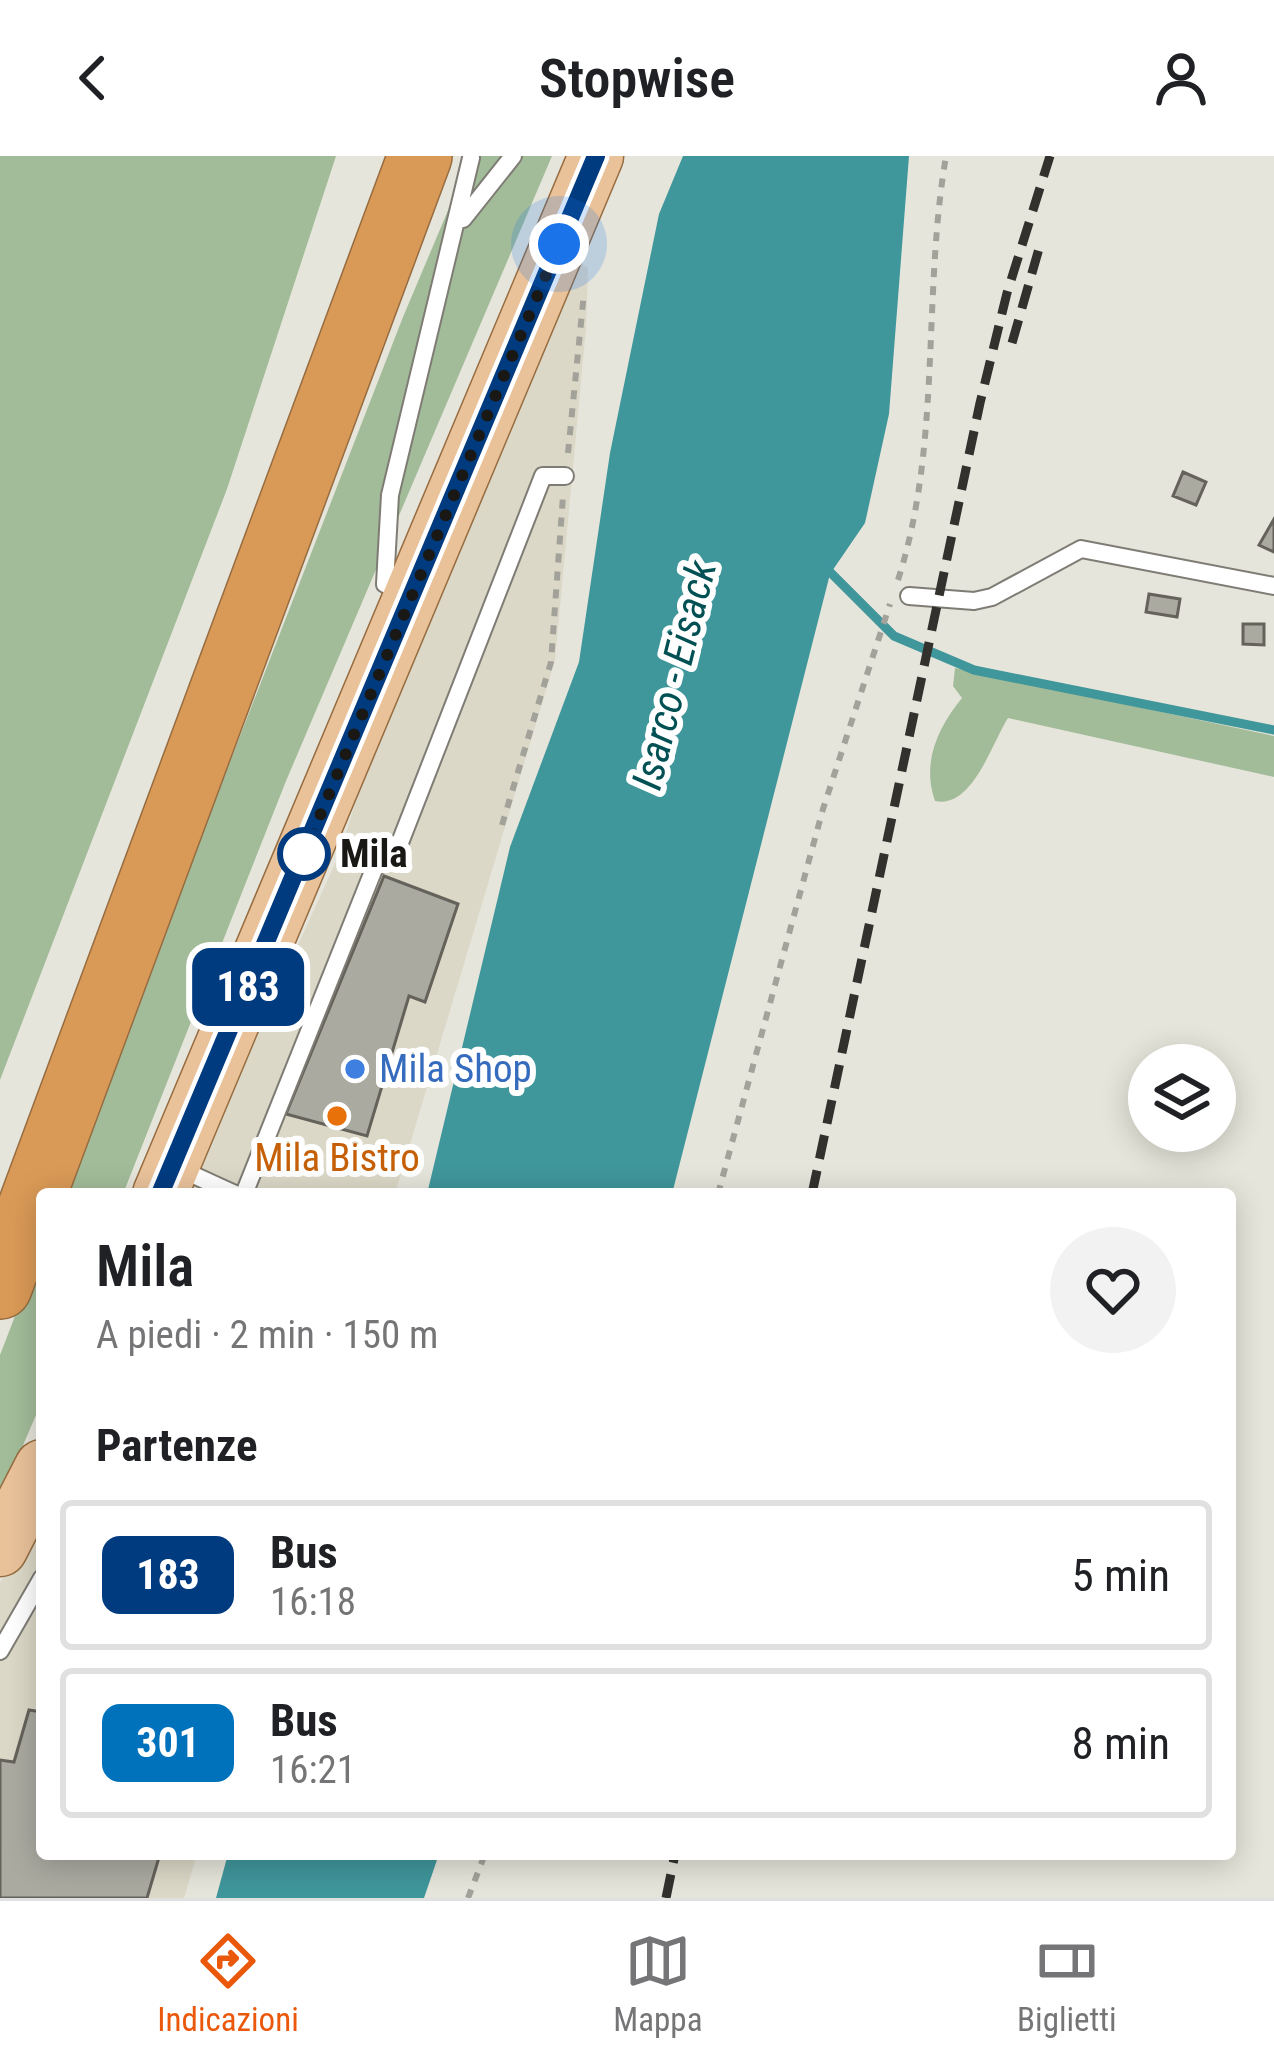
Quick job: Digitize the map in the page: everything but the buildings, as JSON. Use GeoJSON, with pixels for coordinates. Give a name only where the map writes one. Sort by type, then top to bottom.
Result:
{"type":"FeatureCollection","features":[{"type":"Feature","properties":{"kind":"highway"},"geometry":{"type":"LineString","coordinates":[[0,1177],[385,156]]}},
{"type":"Feature","properties":{"kind":"highway"},"geometry":{"type":"LineString","coordinates":[[39,1188],[445,157]]}},
{"type":"Feature","properties":{"kind":"highway"},"geometry":{"type":"LineString","coordinates":[[0,1287],[36,1196]]}},
{"type":"Feature","properties":{"kind":"main road"},"geometry":{"type":"LineString","coordinates":[[166,1179],[596,156]]}},
{"type":"Feature","properties":{"kind":"main road"},"geometry":{"type":"LineString","coordinates":[[0,1549],[36,1479]]}},
{"type":"Feature","properties":{"kind":"lane"},"geometry":{"type":"LineString","coordinates":[[410,596],[385,584],[390,495],[459,225],[513,156]]}},
{"type":"Feature","properties":{"kind":"lane"},"geometry":{"type":"LineString","coordinates":[[445,157],[459,225]]}},
{"type":"Feature","properties":{"kind":"lane"},"geometry":{"type":"LineString","coordinates":[[241,1188],[374,869],[401,840],[543,476],[565,476]]}},
{"type":"Feature","properties":{"kind":"lane"},"geometry":{"type":"LineString","coordinates":[[909,596],[992,597],[1082,549],[1274,586]]}},
{"type":"Feature","properties":{"kind":"lane"},"geometry":{"type":"LineString","coordinates":[[166,1179],[210,1188]]}},
{"type":"Feature","properties":{"kind":"lane"},"geometry":{"type":"LineString","coordinates":[[0,1652],[36,1589]]}},
{"type":"Feature","properties":{"kind":"path"},"geometry":{"type":"LineString","coordinates":[[720,1188],[823,809],[914,530],[921,496],[936,214],[946,156]]}},
{"type":"Feature","properties":{"kind":"path"},"geometry":{"type":"LineString","coordinates":[[468,1898],[482,1860]]}},
{"type":"Feature","properties":{"kind":"shaded area"},"geometry":{"type":"Polygon","coordinates":[[[576,260],[588,268],[586,328],[555,660],[397,1188],[184,1188],[269,992],[297,947],[340,853],[383,713],[576,260]]]}},
{"type":"Feature","properties":{"kind":"shaded area"},"geometry":{"type":"Polygon","coordinates":[[[36,1513],[36,1860],[195,1860],[184,1898],[0,1898],[0,1583],[36,1513]]]}},
{"type":"Feature","properties":{"kind":"green space"},"geometry":{"type":"Polygon","coordinates":[[[0,156],[336,156],[227,489],[0,1080],[0,156]]]}},
{"type":"Feature","properties":{"kind":"green space"},"geometry":{"type":"Polygon","coordinates":[[[471,156],[552,156],[286,781],[125,1188],[64,1188],[403,317],[471,156]]]}},
{"type":"Feature","properties":{"kind":"green space"},"geometry":{"type":"Polygon","coordinates":[[[955,668],[1274,736],[1274,777],[1008,718],[970,785],[948,801],[935,801],[931,759],[946,720],[962,698],[953,686],[955,668]]]}},
{"type":"Feature","properties":{"kind":"green space"},"geometry":{"type":"Polygon","coordinates":[[[36,1262],[36,1415],[0,1499],[0,1355],[36,1262]]]}},
{"type":"Feature","properties":{"kind":"water","name":"Isarco - Eisack"},"geometry":{"type":"Polygon","coordinates":[[[683,156],[909,156],[889,414],[865,523],[830,574],[674,1188],[428,1188],[510,847],[579,662],[610,453],[659,214],[683,156]]]}},
{"type":"Feature","properties":{"kind":"water"},"geometry":{"type":"Polygon","coordinates":[[[226,1860],[437,1860],[424,1898],[216,1898],[226,1860]]]}},
{"type":"Feature","properties":{"kind":"waterway"},"geometry":{"type":"LineString","coordinates":[[824,566],[894,636],[974,670],[1274,730]]}},
{"type":"Feature","properties":{"kind":"railway"},"geometry":{"type":"LineString","coordinates":[[813,1188],[980,403],[1007,293],[1050,156]]}},
{"type":"Feature","properties":{"kind":"railway"},"geometry":{"type":"LineString","coordinates":[[1012,343],[1040,245]]}},
{"type":"Feature","properties":{"kind":"railway"},"geometry":{"type":"LineString","coordinates":[[666,1898],[674,1860]]}},
{"type":"Feature","properties":{"kind":"bus line","name":"183"},"geometry":{"type":"LineString","coordinates":[[163,1188],[596,156]]}},
{"type":"Feature","properties":{"kind":"place","name":"Mila"},"geometry":{"type":"Point","coordinates":[304,854]}},
{"type":"Feature","properties":{"kind":"place","name":"Mila Shop"},"geometry":{"type":"Point","coordinates":[355,1069]}},
{"type":"Feature","properties":{"kind":"place","name":"Mila Bistro"},"geometry":{"type":"Point","coordinates":[337,1116]}},
{"type":"Feature","properties":{"kind":"route"},"geometry":{"type":"LineString","coordinates":[[304,854],[559,244]]}}]}
